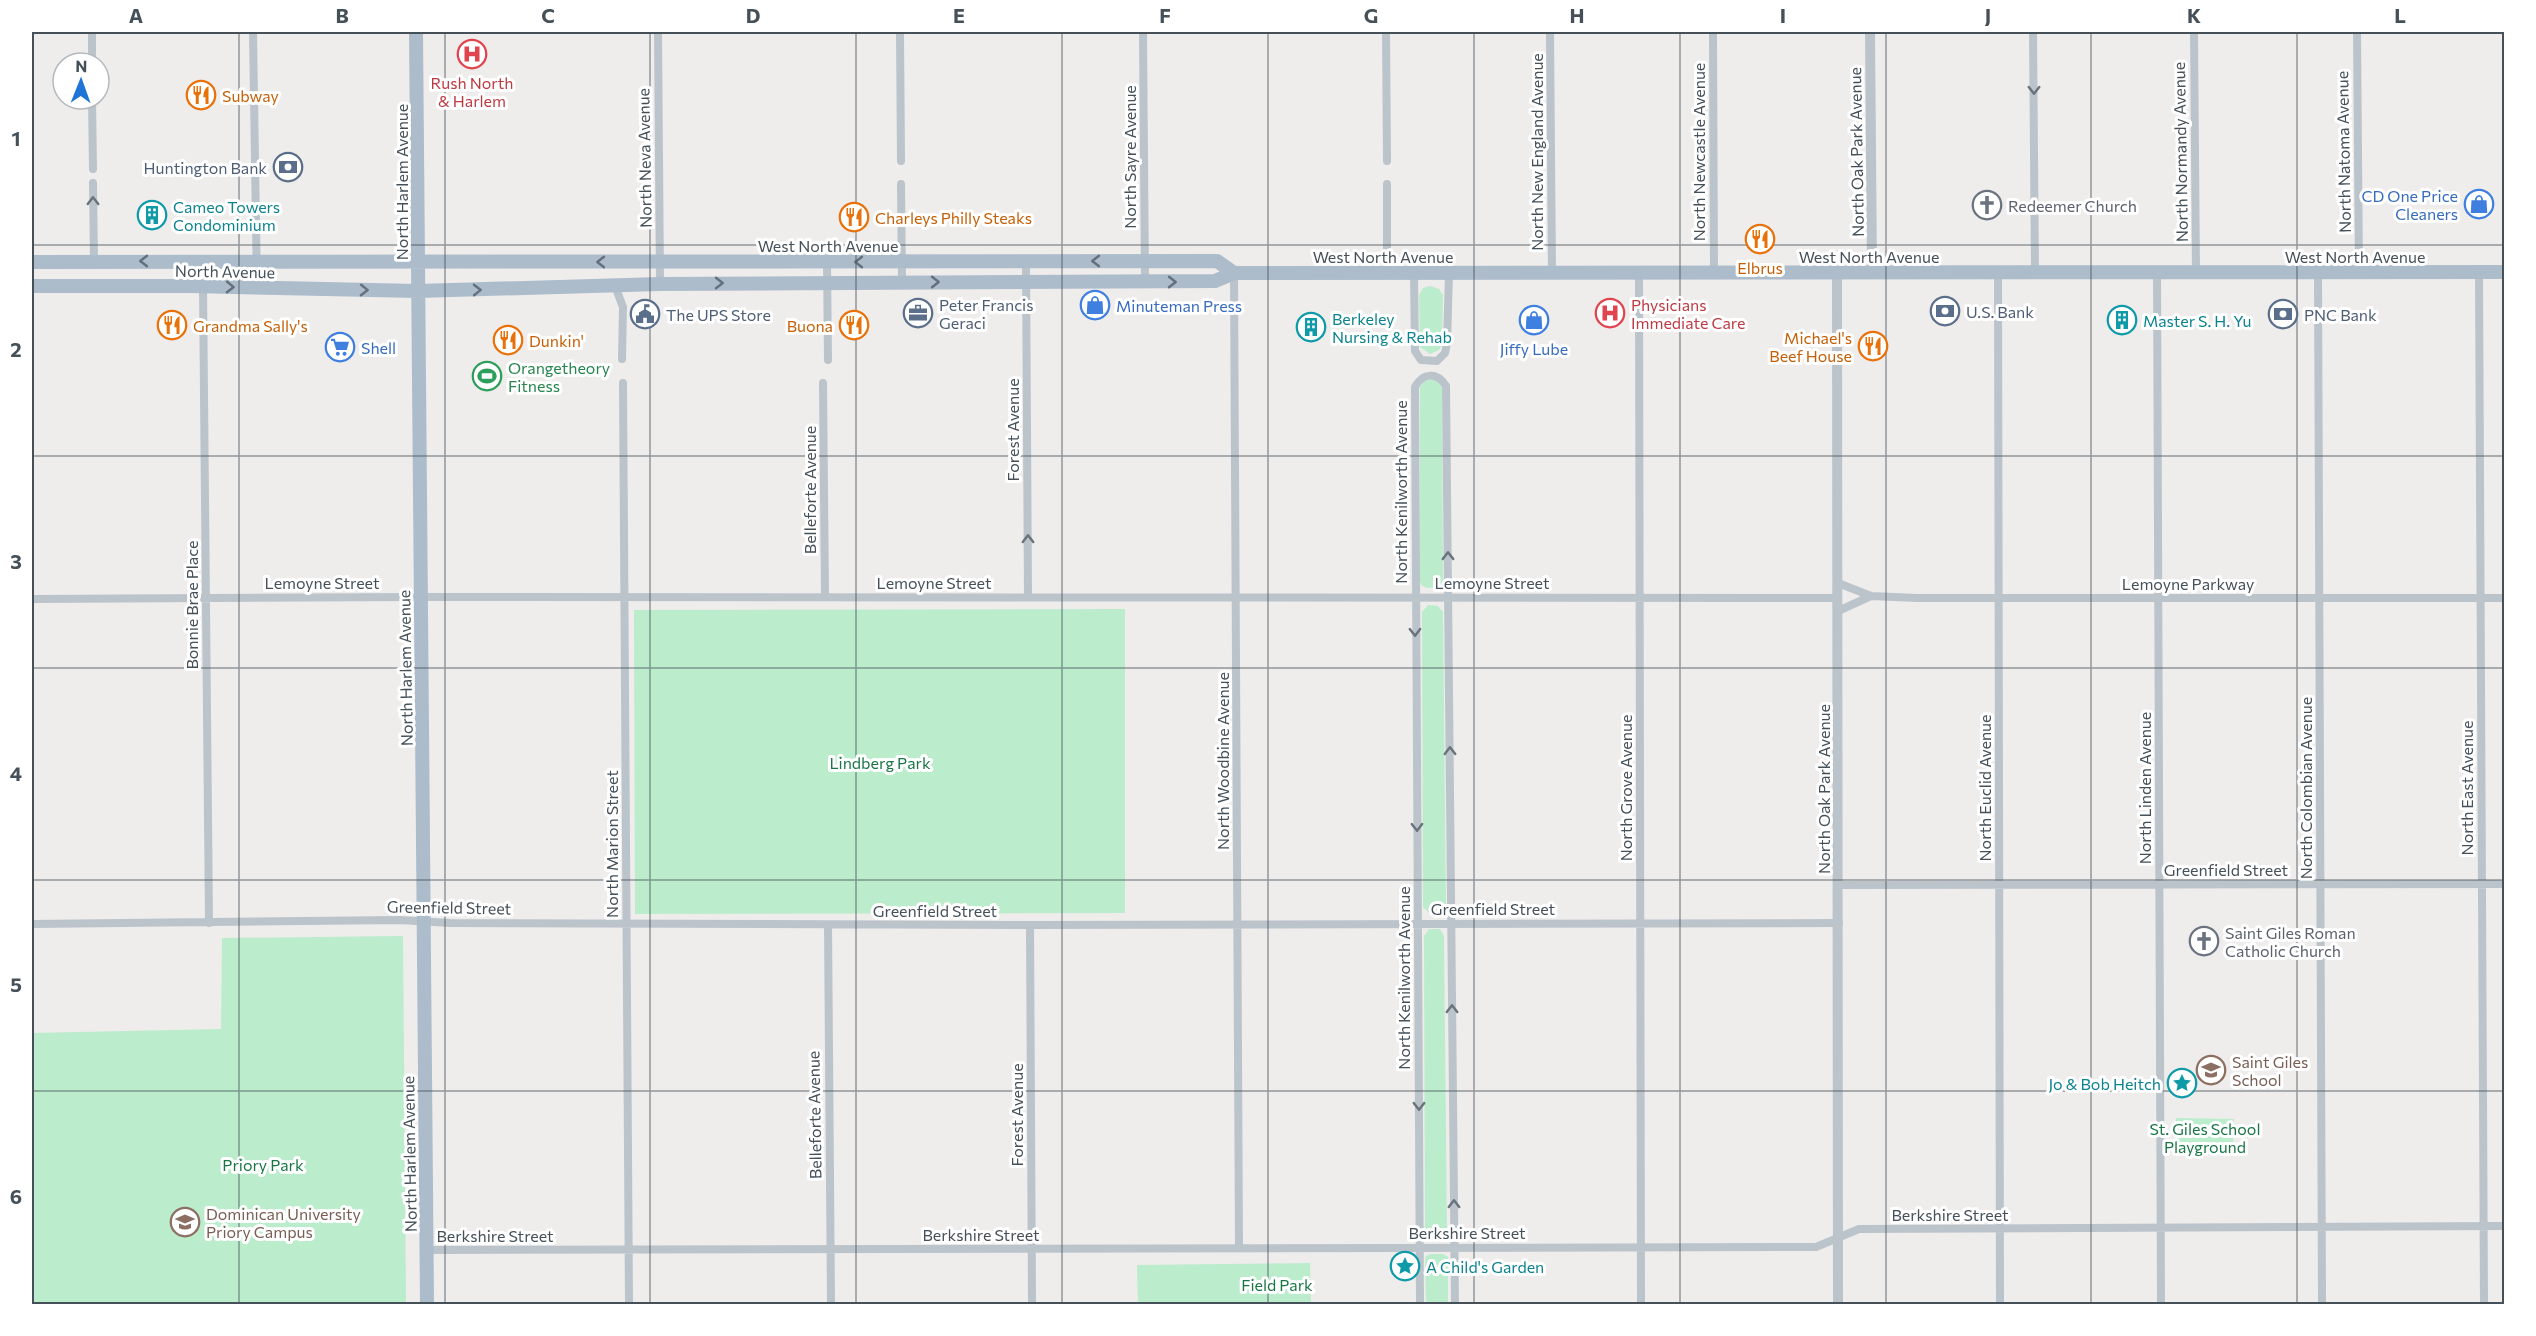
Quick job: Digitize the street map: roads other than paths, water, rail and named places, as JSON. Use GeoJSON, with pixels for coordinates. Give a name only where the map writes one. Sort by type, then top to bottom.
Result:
{"type":"FeatureCollection","features":[{"type":"Feature","properties":{"kind":"main road","name":"North Harlem Avenue"},"geometry":{"type":"LineString","coordinates":[[416,32],[427,1305]]}},
{"type":"Feature","properties":{"kind":"main road","name":"West North Avenue"},"geometry":{"type":"LineString","coordinates":[[418,263],[1217,261],[1234,273]]}},
{"type":"Feature","properties":{"kind":"main road","name":"North Avenue"},"geometry":{"type":"LineString","coordinates":[[32,262],[418,263]]}},
{"type":"Feature","properties":{"kind":"main road","name":"West North Avenue"},"geometry":{"type":"LineString","coordinates":[[418,291],[660,284],[1215,281],[1234,273],[2505,272]]}},
{"type":"Feature","properties":{"kind":"main road","name":"North Avenue"},"geometry":{"type":"LineString","coordinates":[[32,286],[418,291]]}},
{"type":"Feature","properties":{"kind":"street"},"geometry":{"type":"LineString","coordinates":[[92,32],[92,51]]}},
{"type":"Feature","properties":{"kind":"street"},"geometry":{"type":"LineString","coordinates":[[253,32],[257,288]]}},
{"type":"Feature","properties":{"kind":"street","name":"North Neva Avenue"},"geometry":{"type":"LineString","coordinates":[[658,32],[660,284]]}},
{"type":"Feature","properties":{"kind":"street"},"geometry":{"type":"LineString","coordinates":[[900,32],[901,162]]}},
{"type":"Feature","properties":{"kind":"street","name":"North Sayre Avenue"},"geometry":{"type":"LineString","coordinates":[[1143,32],[1145,282]]}},
{"type":"Feature","properties":{"kind":"street"},"geometry":{"type":"LineString","coordinates":[[1386,32],[1387,161]]}},
{"type":"Feature","properties":{"kind":"street","name":"North New England Avenue"},"geometry":{"type":"LineString","coordinates":[[1550,32],[1552,273]]}},
{"type":"Feature","properties":{"kind":"street","name":"North Newcastle Avenue"},"geometry":{"type":"LineString","coordinates":[[1713,32],[1714,272]]}},
{"type":"Feature","properties":{"kind":"street","name":"North Oak Park Avenue"},"geometry":{"type":"LineString","coordinates":[[1869,32],[1872,272]]}},
{"type":"Feature","properties":{"kind":"street"},"geometry":{"type":"LineString","coordinates":[[2033,32],[2035,272]]}},
{"type":"Feature","properties":{"kind":"street","name":"North Normandy Avenue"},"geometry":{"type":"LineString","coordinates":[[2194,32],[2196,272]]}},
{"type":"Feature","properties":{"kind":"street","name":"North Natoma Avenue"},"geometry":{"type":"LineString","coordinates":[[2356,32],[2359,272]]}},
{"type":"Feature","properties":{"kind":"street"},"geometry":{"type":"LineString","coordinates":[[92,111],[93,169]]}},
{"type":"Feature","properties":{"kind":"street"},"geometry":{"type":"LineString","coordinates":[[93,183],[94,262]]}},
{"type":"Feature","properties":{"kind":"street"},"geometry":{"type":"LineString","coordinates":[[901,184],[902,283]]}},
{"type":"Feature","properties":{"kind":"street"},"geometry":{"type":"LineString","coordinates":[[1387,184],[1387,273]]}},
{"type":"Feature","properties":{"kind":"street"},"geometry":{"type":"LineString","coordinates":[[827,262],[828,360]]}},
{"type":"Feature","properties":{"kind":"street","name":"Forest Avenue"},"geometry":{"type":"LineString","coordinates":[[1026,262],[1028,597]]}},
{"type":"Feature","properties":{"kind":"street","name":"North Grove Avenue"},"geometry":{"type":"LineString","coordinates":[[1640,272],[1641,1305]]}},
{"type":"Feature","properties":{"kind":"street","name":"North Euclid Avenue"},"geometry":{"type":"LineString","coordinates":[[1998,272],[2000,1305]]}},
{"type":"Feature","properties":{"kind":"street","name":"North Linden Avenue"},"geometry":{"type":"LineString","coordinates":[[2157,272],[2161,1305]]}},
{"type":"Feature","properties":{"kind":"street","name":"North Colombian Avenue"},"geometry":{"type":"LineString","coordinates":[[2318,272],[2322,1305]]}},
{"type":"Feature","properties":{"kind":"street","name":"North East Avenue"},"geometry":{"type":"LineString","coordinates":[[2479,272],[2484,1305]]}},
{"type":"Feature","properties":{"kind":"street","name":"North Woodbine Avenue"},"geometry":{"type":"LineString","coordinates":[[1234,273],[1239,1248]]}},
{"type":"Feature","properties":{"kind":"street"},"geometry":{"type":"LineString","coordinates":[[1414,273],[1415,351],[1421,360],[1437,361],[1445,353],[1447,343],[1449,273]]}},
{"type":"Feature","properties":{"kind":"street","name":"North Oak Park Avenue"},"geometry":{"type":"LineString","coordinates":[[1837,273],[1838,1305]]}},
{"type":"Feature","properties":{"kind":"street"},"geometry":{"type":"LineString","coordinates":[[622,359],[623,307],[631,285]]}},
{"type":"Feature","properties":{"kind":"street"},"geometry":{"type":"LineString","coordinates":[[615,286],[623,307]]}},
{"type":"Feature","properties":{"kind":"street","name":"Bonnie Brae Place"},"geometry":{"type":"LineString","coordinates":[[203,287],[209,923]]}},
{"type":"Feature","properties":{"kind":"street","name":"North Kenilworth Avenue"},"geometry":{"type":"LineString","coordinates":[[1420,1305],[1415,387],[1425,376],[1433,375],[1441,378],[1446,386],[1455,1305]]}},
{"type":"Feature","properties":{"kind":"street","name":"North Marion Street"},"geometry":{"type":"LineString","coordinates":[[623,383],[629,1305]]}},
{"type":"Feature","properties":{"kind":"street","name":"Belleforte Avenue"},"geometry":{"type":"LineString","coordinates":[[823,383],[825,597]]}},
{"type":"Feature","properties":{"kind":"street","name":"Lemoyne Parkway"},"geometry":{"type":"LineString","coordinates":[[1838,583],[1871,596],[2505,598]]}},
{"type":"Feature","properties":{"kind":"street","name":"Lemoyne Parkway"},"geometry":{"type":"LineString","coordinates":[[1838,611],[1871,596]]}},
{"type":"Feature","properties":{"kind":"street","name":"Lemoyne Street"},"geometry":{"type":"LineString","coordinates":[[32,599],[1838,598]]}},
{"type":"Feature","properties":{"kind":"street","name":"Greenfield Street"},"geometry":{"type":"LineString","coordinates":[[1839,885],[2505,884]]}},
{"type":"Feature","properties":{"kind":"street","name":"Greenfield Street"},"geometry":{"type":"LineString","coordinates":[[32,924],[400,920],[828,925],[1839,922]]}},
{"type":"Feature","properties":{"kind":"street","name":"Belleforte Avenue"},"geometry":{"type":"LineString","coordinates":[[828,925],[831,1305]]}},
{"type":"Feature","properties":{"kind":"street","name":"Forest Avenue"},"geometry":{"type":"LineString","coordinates":[[1030,925],[1032,1305]]}},
{"type":"Feature","properties":{"kind":"street","name":"Berkshire Street"},"geometry":{"type":"LineString","coordinates":[[427,1250],[1816,1246],[1859,1229],[2505,1226]]}},
{"type":"Feature","properties":{"kind":"place","name":"Rush North & Harlem"},"geometry":{"type":"Point","coordinates":[472,54]}},
{"type":"Feature","properties":{"kind":"place","name":"Subway"},"geometry":{"type":"Point","coordinates":[201,95]}},
{"type":"Feature","properties":{"kind":"place","name":"Huntington Bank"},"geometry":{"type":"Point","coordinates":[288,167]}},
{"type":"Feature","properties":{"kind":"place","name":"CD One Price Cleaners"},"geometry":{"type":"Point","coordinates":[2479,204]}},
{"type":"Feature","properties":{"kind":"place","name":"Redeemer Church"},"geometry":{"type":"Point","coordinates":[1987,205]}},
{"type":"Feature","properties":{"kind":"place","name":"Cameo Towers Condominium"},"geometry":{"type":"Point","coordinates":[152,215]}},
{"type":"Feature","properties":{"kind":"place","name":"Charleys Philly Steaks"},"geometry":{"type":"Point","coordinates":[854,217]}},
{"type":"Feature","properties":{"kind":"place","name":"Elbrus"},"geometry":{"type":"Point","coordinates":[1760,239]}},
{"type":"Feature","properties":{"kind":"place","name":"Minuteman Press"},"geometry":{"type":"Point","coordinates":[1095,305]}},
{"type":"Feature","properties":{"kind":"place","name":"U.S. Bank"},"geometry":{"type":"Point","coordinates":[1945,311]}},
{"type":"Feature","properties":{"kind":"place","name":"Peter Francis Geraci"},"geometry":{"type":"Point","coordinates":[918,313]}},
{"type":"Feature","properties":{"kind":"place","name":"Physicians Immediate Care"},"geometry":{"type":"Point","coordinates":[1610,313]}},
{"type":"Feature","properties":{"kind":"place","name":"The UPS Store"},"geometry":{"type":"Point","coordinates":[645,314]}},
{"type":"Feature","properties":{"kind":"place","name":"PNC Bank"},"geometry":{"type":"Point","coordinates":[2283,314]}},
{"type":"Feature","properties":{"kind":"place","name":"Jiffy Lube"},"geometry":{"type":"Point","coordinates":[1534,320]}},
{"type":"Feature","properties":{"kind":"place","name":"Master S. H. Yu"},"geometry":{"type":"Point","coordinates":[2122,320]}},
{"type":"Feature","properties":{"kind":"place","name":"Grandma Sally's"},"geometry":{"type":"Point","coordinates":[172,325]}},
{"type":"Feature","properties":{"kind":"place","name":"Buona"},"geometry":{"type":"Point","coordinates":[854,325]}},
{"type":"Feature","properties":{"kind":"place","name":"Berkeley Nursing & Rehab"},"geometry":{"type":"Point","coordinates":[1311,327]}},
{"type":"Feature","properties":{"kind":"place","name":"Dunkin'"},"geometry":{"type":"Point","coordinates":[508,340]}},
{"type":"Feature","properties":{"kind":"place","name":"Michael's Beef House"},"geometry":{"type":"Point","coordinates":[1873,346]}},
{"type":"Feature","properties":{"kind":"place","name":"Shell"},"geometry":{"type":"Point","coordinates":[340,347]}},
{"type":"Feature","properties":{"kind":"place","name":"Orangetheory Fitness"},"geometry":{"type":"Point","coordinates":[487,376]}},
{"type":"Feature","properties":{"kind":"place","name":"Saint Giles Roman Catholic Church"},"geometry":{"type":"Point","coordinates":[2204,941]}},
{"type":"Feature","properties":{"kind":"place","name":"Saint Giles School"},"geometry":{"type":"Point","coordinates":[2211,1070]}},
{"type":"Feature","properties":{"kind":"place","name":"Jo & Bob Heitch"},"geometry":{"type":"Point","coordinates":[2182,1083]}},
{"type":"Feature","properties":{"kind":"place","name":"Dominican University Priory Campus"},"geometry":{"type":"Point","coordinates":[185,1222]}},
{"type":"Feature","properties":{"kind":"place","name":"A Child's Garden"},"geometry":{"type":"Point","coordinates":[1405,1266]}},
{"type":"Feature","properties":{"kind":"park label","name":"Lindberg Park"},"geometry":{"type":"Point","coordinates":[880,762]}},
{"type":"Feature","properties":{"kind":"park label","name":"St. Giles School Playground"},"geometry":{"type":"Point","coordinates":[2205,1137]}},
{"type":"Feature","properties":{"kind":"park label","name":"Priory Park"},"geometry":{"type":"Point","coordinates":[263,1164]}},
{"type":"Feature","properties":{"kind":"park label","name":"Field Park"},"geometry":{"type":"Point","coordinates":[1277,1284]}}]}
